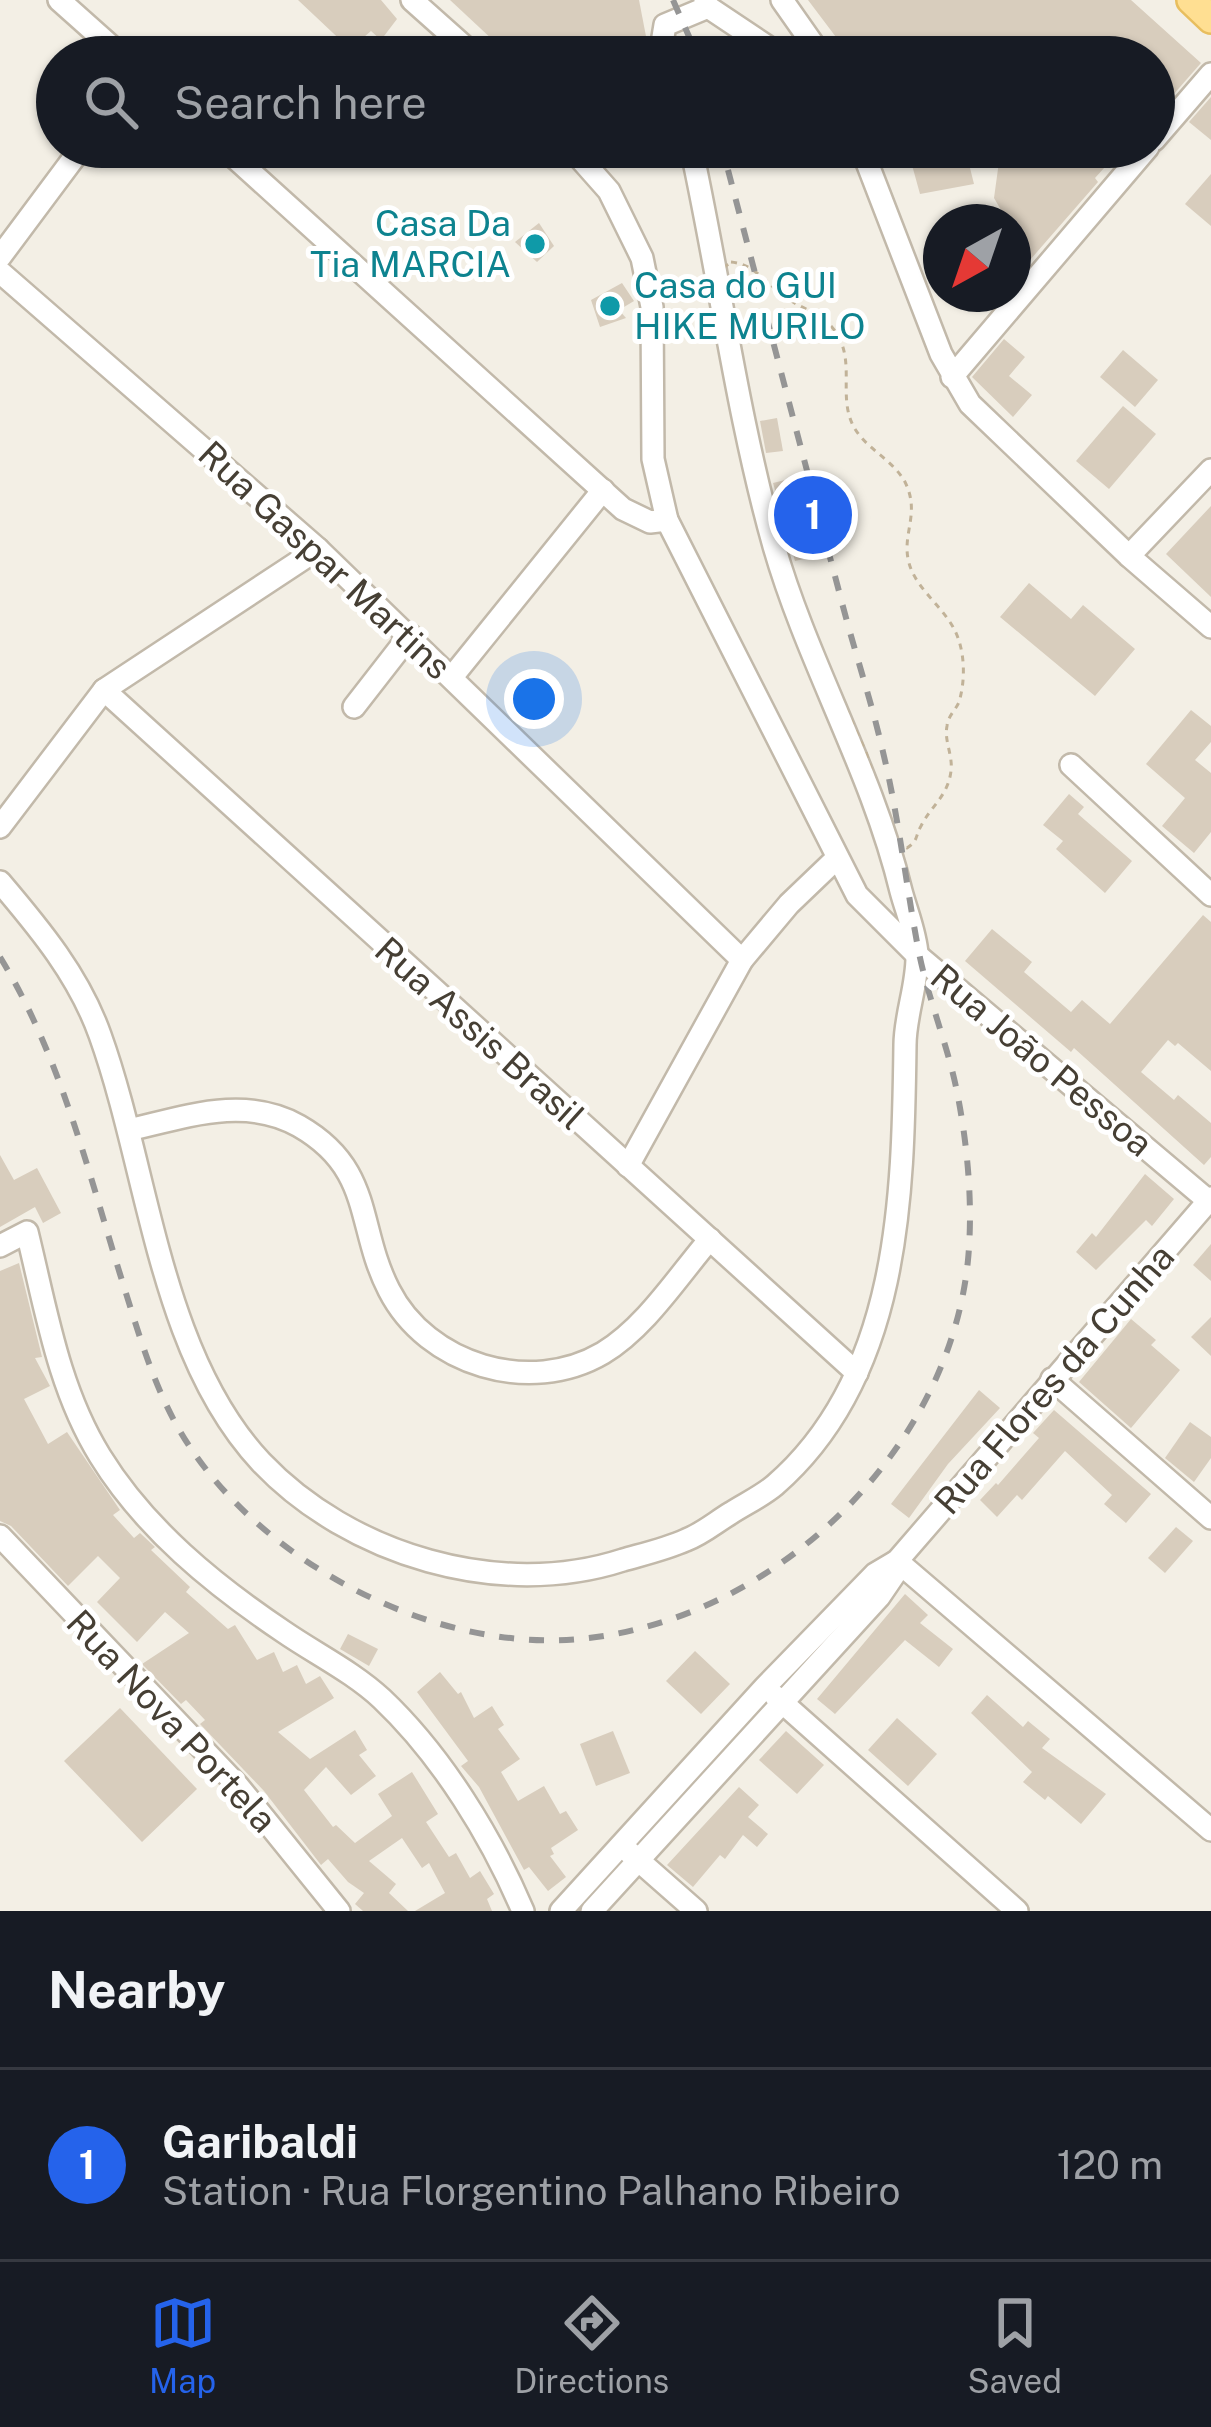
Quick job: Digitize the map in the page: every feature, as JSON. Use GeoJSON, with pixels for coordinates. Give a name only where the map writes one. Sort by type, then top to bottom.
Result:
{"type":"FeatureCollection","features":[{"type":"Feature","properties":{"kind":"main road"},"geometry":{"type":"LineString","coordinates":[[1191,0],[1211,19]]}},
{"type":"Feature","properties":{"kind":"street"},"geometry":{"type":"LineString","coordinates":[[59,0],[99,36]]}},
{"type":"Feature","properties":{"kind":"street"},"geometry":{"type":"LineString","coordinates":[[412,0],[452,36]]}},
{"type":"Feature","properties":{"kind":"street"},"geometry":{"type":"LineString","coordinates":[[782,0],[807,36]]}},
{"type":"Feature","properties":{"kind":"street"},"geometry":{"type":"LineString","coordinates":[[662,36],[665,25],[707,3],[753,36]]}},
{"type":"Feature","properties":{"kind":"street"},"geometry":{"type":"LineString","coordinates":[[1175,116],[1211,74]]}},
{"type":"Feature","properties":{"kind":"street"},"geometry":{"type":"LineString","coordinates":[[0,257],[66,168]]}},
{"type":"Feature","properties":{"kind":"street"},"geometry":{"type":"LineString","coordinates":[[246,168],[603,490],[641,519],[667,520]]}},
{"type":"Feature","properties":{"kind":"street","name":"Rua João Pessoa"},"geometry":{"type":"LineString","coordinates":[[589,168],[609,191],[642,258],[652,307],[651,434],[658,492],[667,520],[836,859],[873,915],[1210,1200]]}},
{"type":"Feature","properties":{"kind":"street"},"geometry":{"type":"LineString","coordinates":[[0,882],[55,947],[98,1029],[180,1321],[223,1414],[262,1463],[305,1500],[357,1533],[413,1557],[473,1570],[534,1574],[599,1568],[690,1539],[774,1486],[828,1427],[873,1332],[894,1244],[904,1147],[905,1028],[917,955],[890,844],[788,596],[772,540],[742,419],[696,168]]}},
{"type":"Feature","properties":{"kind":"street"},"geometry":{"type":"LineString","coordinates":[[869,168],[952,376],[970,404],[1001,438],[1211,627]]}},
{"type":"Feature","properties":{"kind":"street"},"geometry":{"type":"LineString","coordinates":[[952,376],[1130,168]]}},
{"type":"Feature","properties":{"kind":"street","name":"Rua Gaspar Martins"},"geometry":{"type":"LineString","coordinates":[[0,272],[410,634],[742,960]]}},
{"type":"Feature","properties":{"kind":"street"},"geometry":{"type":"LineString","coordinates":[[1129,556],[1211,470]]}},
{"type":"Feature","properties":{"kind":"street"},"geometry":{"type":"LineString","coordinates":[[452,677],[603,490]]}},
{"type":"Feature","properties":{"kind":"street"},"geometry":{"type":"LineString","coordinates":[[0,826],[104,690],[318,549]]}},
{"type":"Feature","properties":{"kind":"street"},"geometry":{"type":"LineString","coordinates":[[354,707],[410,634]]}},
{"type":"Feature","properties":{"kind":"street","name":"Rua Assis Brasil"},"geometry":{"type":"LineString","coordinates":[[104,690],[857,1373]]}},
{"type":"Feature","properties":{"kind":"street"},"geometry":{"type":"LineString","coordinates":[[1071,765],[1211,895]]}},
{"type":"Feature","properties":{"kind":"street"},"geometry":{"type":"LineString","coordinates":[[628,1166],[742,960],[789,904],[836,859]]}},
{"type":"Feature","properties":{"kind":"street"},"geometry":{"type":"LineString","coordinates":[[129,1130],[235,1109],[266,1114],[309,1133],[344,1166],[362,1196],[378,1267],[392,1296],[417,1328],[484,1368],[520,1373],[560,1369],[603,1353],[636,1325],[710,1239]]}},
{"type":"Feature","properties":{"kind":"street","name":"Rua Flores da Cunha"},"geometry":{"type":"LineString","coordinates":[[774,1695],[882,1579],[1210,1200]]}},
{"type":"Feature","properties":{"kind":"street"},"geometry":{"type":"LineString","coordinates":[[0,1246],[27,1232],[67,1395],[101,1458],[140,1510],[190,1562],[381,1698],[436,1760],[524,1911]]}},
{"type":"Feature","properties":{"kind":"street"},"geometry":{"type":"LineString","coordinates":[[1052,1379],[1211,1518]]}},
{"type":"Feature","properties":{"kind":"street","name":"Rua Nova Portela"},"geometry":{"type":"LineString","coordinates":[[0,1536],[238,1786],[339,1911]]}},
{"type":"Feature","properties":{"kind":"street"},"geometry":{"type":"LineString","coordinates":[[897,1561],[1211,1830]]}},
{"type":"Feature","properties":{"kind":"street"},"geometry":{"type":"LineString","coordinates":[[560,1911],[629,1852],[774,1695],[1017,1911]]}},
{"type":"Feature","properties":{"kind":"street"},"geometry":{"type":"LineString","coordinates":[[592,1911],[629,1852]]}},
{"type":"Feature","properties":{"kind":"street"},"geometry":{"type":"LineString","coordinates":[[629,1852],[696,1911]]}},
{"type":"Feature","properties":{"kind":"path"},"geometry":{"type":"LineString","coordinates":[[731,262],[755,271],[786,298],[828,323],[842,340],[849,363],[849,417],[867,444],[902,476],[914,518],[909,566],[946,612],[960,642],[964,673],[958,704],[946,728],[951,772],[945,793],[924,820],[914,844],[903,848],[893,841],[866,752],[789,588],[748,427],[720,279],[722,268],[731,262]]}},
{"type":"Feature","properties":{"kind":"building"},"geometry":{"type":"Polygon","coordinates":[[[298,0],[381,0],[397,19],[384,36],[371,31],[365,36],[336,36],[298,0]]]}},
{"type":"Feature","properties":{"kind":"building"},"geometry":{"type":"Polygon","coordinates":[[[450,0],[639,0],[646,36],[489,36],[450,0]]]}},
{"type":"Feature","properties":{"kind":"building"},"geometry":{"type":"Polygon","coordinates":[[[808,0],[1131,0],[1171,36],[835,36],[808,0]]]}},
{"type":"Feature","properties":{"kind":"building"},"geometry":{"type":"Polygon","coordinates":[[[1175,40],[1201,63],[1175,93],[1175,40]]]}},
{"type":"Feature","properties":{"kind":"building"},"geometry":{"type":"Polygon","coordinates":[[[1211,97],[1211,140],[1189,122],[1211,97]]]}},
{"type":"Feature","properties":{"kind":"building"},"geometry":{"type":"Polygon","coordinates":[[[913,168],[970,168],[974,184],[920,194],[913,168]]]}},
{"type":"Feature","properties":{"kind":"building"},"geometry":{"type":"Polygon","coordinates":[[[998,168],[1104,168],[1095,178],[1098,182],[1031,259],[1031,204],[998,204],[994,198],[998,168]]]}},
{"type":"Feature","properties":{"kind":"building"},"geometry":{"type":"Polygon","coordinates":[[[1211,174],[1211,226],[1185,204],[1211,174]]]}},
{"type":"Feature","properties":{"kind":"building","name":"Casa Da Tia MARCIA"},"geometry":{"type":"Polygon","coordinates":[[[539,223],[554,246],[537,262],[515,242],[539,223]]]}},
{"type":"Feature","properties":{"kind":"building","name":"Casa do GUI HIKE MURILO"},"geometry":{"type":"Polygon","coordinates":[[[622,283],[634,301],[619,310],[626,318],[600,327],[591,300],[622,283]]]}},
{"type":"Feature","properties":{"kind":"building"},"geometry":{"type":"Polygon","coordinates":[[[1004,339],[1025,357],[1009,376],[1032,395],[1013,417],[972,377],[1004,339]]]}},
{"type":"Feature","properties":{"kind":"building"},"geometry":{"type":"Polygon","coordinates":[[[1123,350],[1158,380],[1135,407],[1100,377],[1123,350]]]}},
{"type":"Feature","properties":{"kind":"building"},"geometry":{"type":"Polygon","coordinates":[[[1123,406],[1156,434],[1109,489],[1076,461],[1123,406]]]}},
{"type":"Feature","properties":{"kind":"building"},"geometry":{"type":"Polygon","coordinates":[[[777,418],[783,451],[766,453],[760,421],[777,418]]]}},
{"type":"Feature","properties":{"kind":"building"},"geometry":{"type":"Polygon","coordinates":[[[801,476],[821,555],[795,561],[773,483],[801,476]]]}},
{"type":"Feature","properties":{"kind":"building"},"geometry":{"type":"Polygon","coordinates":[[[1211,506],[1211,597],[1166,554],[1211,506]]]}},
{"type":"Feature","properties":{"kind":"building"},"geometry":{"type":"Polygon","coordinates":[[[1029,583],[1071,619],[1083,605],[1135,649],[1095,696],[1000,617],[1029,583]]]}},
{"type":"Feature","properties":{"kind":"building"},"geometry":{"type":"Polygon","coordinates":[[[1191,710],[1211,726],[1211,742],[1195,760],[1211,773],[1211,832],[1194,853],[1162,826],[1185,798],[1146,764],[1191,710]]]}},
{"type":"Feature","properties":{"kind":"building"},"geometry":{"type":"Polygon","coordinates":[[[1069,794],[1084,807],[1078,814],[1132,861],[1105,893],[1056,849],[1063,841],[1043,825],[1069,794]]]}},
{"type":"Feature","properties":{"kind":"building"},"geometry":{"type":"Polygon","coordinates":[[[1203,915],[1211,922],[1211,1071],[1168,1040],[1141,1072],[1211,1123],[1211,1157],[1204,1165],[1074,1048],[1071,1052],[965,961],[992,929],[1032,962],[1024,972],[1071,1012],[1082,1000],[1110,1024],[1203,915]]]}},
{"type":"Feature","properties":{"kind":"building"},"geometry":{"type":"Polygon","coordinates":[[[0,1155],[14,1180],[37,1168],[61,1213],[43,1223],[35,1207],[0,1227],[0,1155]]]}},
{"type":"Feature","properties":{"kind":"building"},"geometry":{"type":"Polygon","coordinates":[[[1145,1174],[1174,1199],[1152,1226],[1146,1220],[1096,1270],[1076,1252],[1092,1233],[1096,1237],[1145,1174]]]}},
{"type":"Feature","properties":{"kind":"building"},"geometry":{"type":"Polygon","coordinates":[[[1211,1244],[1211,1281],[1193,1265],[1211,1244]]]}},
{"type":"Feature","properties":{"kind":"building"},"geometry":{"type":"Polygon","coordinates":[[[19,1263],[42,1357],[35,1358],[50,1386],[24,1399],[48,1444],[67,1432],[120,1510],[113,1515],[134,1538],[140,1533],[155,1547],[151,1550],[190,1587],[186,1592],[228,1629],[235,1625],[257,1660],[274,1652],[283,1672],[297,1665],[306,1684],[320,1676],[334,1698],[278,1732],[310,1759],[355,1730],[367,1750],[359,1755],[376,1776],[351,1795],[326,1767],[304,1790],[333,1827],[355,1843],[392,1816],[378,1794],[412,1772],[438,1814],[426,1822],[449,1857],[456,1853],[470,1878],[480,1871],[494,1894],[487,1899],[492,1911],[415,1911],[445,1893],[429,1863],[422,1868],[402,1838],[369,1861],[396,1884],[389,1893],[408,1911],[363,1911],[355,1904],[364,1893],[328,1859],[321,1865],[264,1791],[200,1724],[205,1720],[186,1700],[181,1704],[142,1664],[189,1633],[165,1612],[137,1642],[97,1602],[120,1578],[98,1556],[68,1586],[11,1526],[0,1521],[0,1271],[19,1263]]]}},
{"type":"Feature","properties":{"kind":"building"},"geometry":{"type":"Polygon","coordinates":[[[1211,1317],[1211,1356],[1191,1337],[1211,1317]]]}},
{"type":"Feature","properties":{"kind":"building"},"geometry":{"type":"Polygon","coordinates":[[[1131,1319],[1180,1370],[1131,1428],[1079,1382],[1131,1319]]]}},
{"type":"Feature","properties":{"kind":"building"},"geometry":{"type":"Polygon","coordinates":[[[979,1390],[1000,1408],[948,1464],[909,1518],[891,1504],[979,1390]]]}},
{"type":"Feature","properties":{"kind":"building"},"geometry":{"type":"Polygon","coordinates":[[[1054,1410],[1151,1494],[1126,1523],[1104,1504],[1112,1495],[1065,1451],[1022,1500],[1017,1495],[997,1517],[980,1500],[1039,1438],[1033,1433],[1054,1410]]]}},
{"type":"Feature","properties":{"kind":"building"},"geometry":{"type":"Polygon","coordinates":[[[1190,1422],[1211,1437],[1211,1458],[1194,1482],[1165,1458],[1190,1422]]]}},
{"type":"Feature","properties":{"kind":"building"},"geometry":{"type":"Polygon","coordinates":[[[1176,1527],[1193,1541],[1165,1573],[1148,1558],[1176,1527]]]}},
{"type":"Feature","properties":{"kind":"building"},"geometry":{"type":"Polygon","coordinates":[[[905,1594],[928,1615],[920,1623],[953,1649],[939,1667],[905,1640],[835,1714],[817,1699],[905,1594]]]}},
{"type":"Feature","properties":{"kind":"building"},"geometry":{"type":"Polygon","coordinates":[[[348,1634],[378,1649],[369,1666],[340,1649],[348,1634]]]}},
{"type":"Feature","properties":{"kind":"building"},"geometry":{"type":"Polygon","coordinates":[[[695,1651],[730,1684],[701,1714],[666,1681],[695,1651]]]}},
{"type":"Feature","properties":{"kind":"building"},"geometry":{"type":"Polygon","coordinates":[[[440,1672],[461,1692],[474,1718],[492,1706],[504,1725],[498,1729],[520,1759],[501,1772],[518,1801],[544,1786],[560,1814],[566,1811],[578,1830],[551,1848],[554,1854],[550,1856],[566,1877],[548,1891],[529,1867],[524,1870],[479,1787],[461,1766],[468,1761],[417,1692],[440,1672]]]}},
{"type":"Feature","properties":{"kind":"building"},"geometry":{"type":"Polygon","coordinates":[[[987,1695],[1023,1727],[1028,1721],[1050,1739],[1042,1748],[1106,1794],[1081,1824],[1023,1782],[1032,1772],[971,1713],[987,1695]]]}},
{"type":"Feature","properties":{"kind":"building"},"geometry":{"type":"Polygon","coordinates":[[[120,1708],[197,1789],[142,1842],[64,1761],[120,1708]]]}},
{"type":"Feature","properties":{"kind":"building"},"geometry":{"type":"Polygon","coordinates":[[[897,1718],[937,1754],[908,1786],[868,1750],[897,1718]]]}},
{"type":"Feature","properties":{"kind":"building"},"geometry":{"type":"Polygon","coordinates":[[[613,1731],[630,1773],[596,1786],[580,1744],[613,1731]]]}},
{"type":"Feature","properties":{"kind":"building"},"geometry":{"type":"Polygon","coordinates":[[[786,1731],[824,1765],[797,1794],[759,1760],[786,1731]]]}},
{"type":"Feature","properties":{"kind":"building"},"geometry":{"type":"Polygon","coordinates":[[[739,1787],[759,1805],[748,1817],[768,1834],[757,1847],[743,1835],[725,1859],[720,1855],[693,1887],[667,1865],[739,1787]]]}},
{"type":"Feature","properties":{"kind":"railway"},"geometry":{"type":"LineString","coordinates":[[673,0],[689,36]]}},
{"type":"Feature","properties":{"kind":"railway"},"geometry":{"type":"LineString","coordinates":[[0,957],[55,1071],[168,1409],[225,1492],[312,1565],[415,1616],[525,1639],[579,1639],[650,1626],[718,1600],[781,1563],[838,1516],[887,1461],[926,1399],[954,1331],[968,1260],[967,1157],[954,1079],[919,953],[878,732],[728,168]]}},
{"type":"Feature","properties":{"kind":"place","name":"Casa Da Tia MARCIA"},"geometry":{"type":"Point","coordinates":[535,244]}},
{"type":"Feature","properties":{"kind":"place","name":"Casa do GUI HIKE MURILO"},"geometry":{"type":"Point","coordinates":[610,306]}},
{"type":"Feature","properties":{"kind":"place","name":"Garibaldi"},"geometry":{"type":"Point","coordinates":[813,515]}}]}
